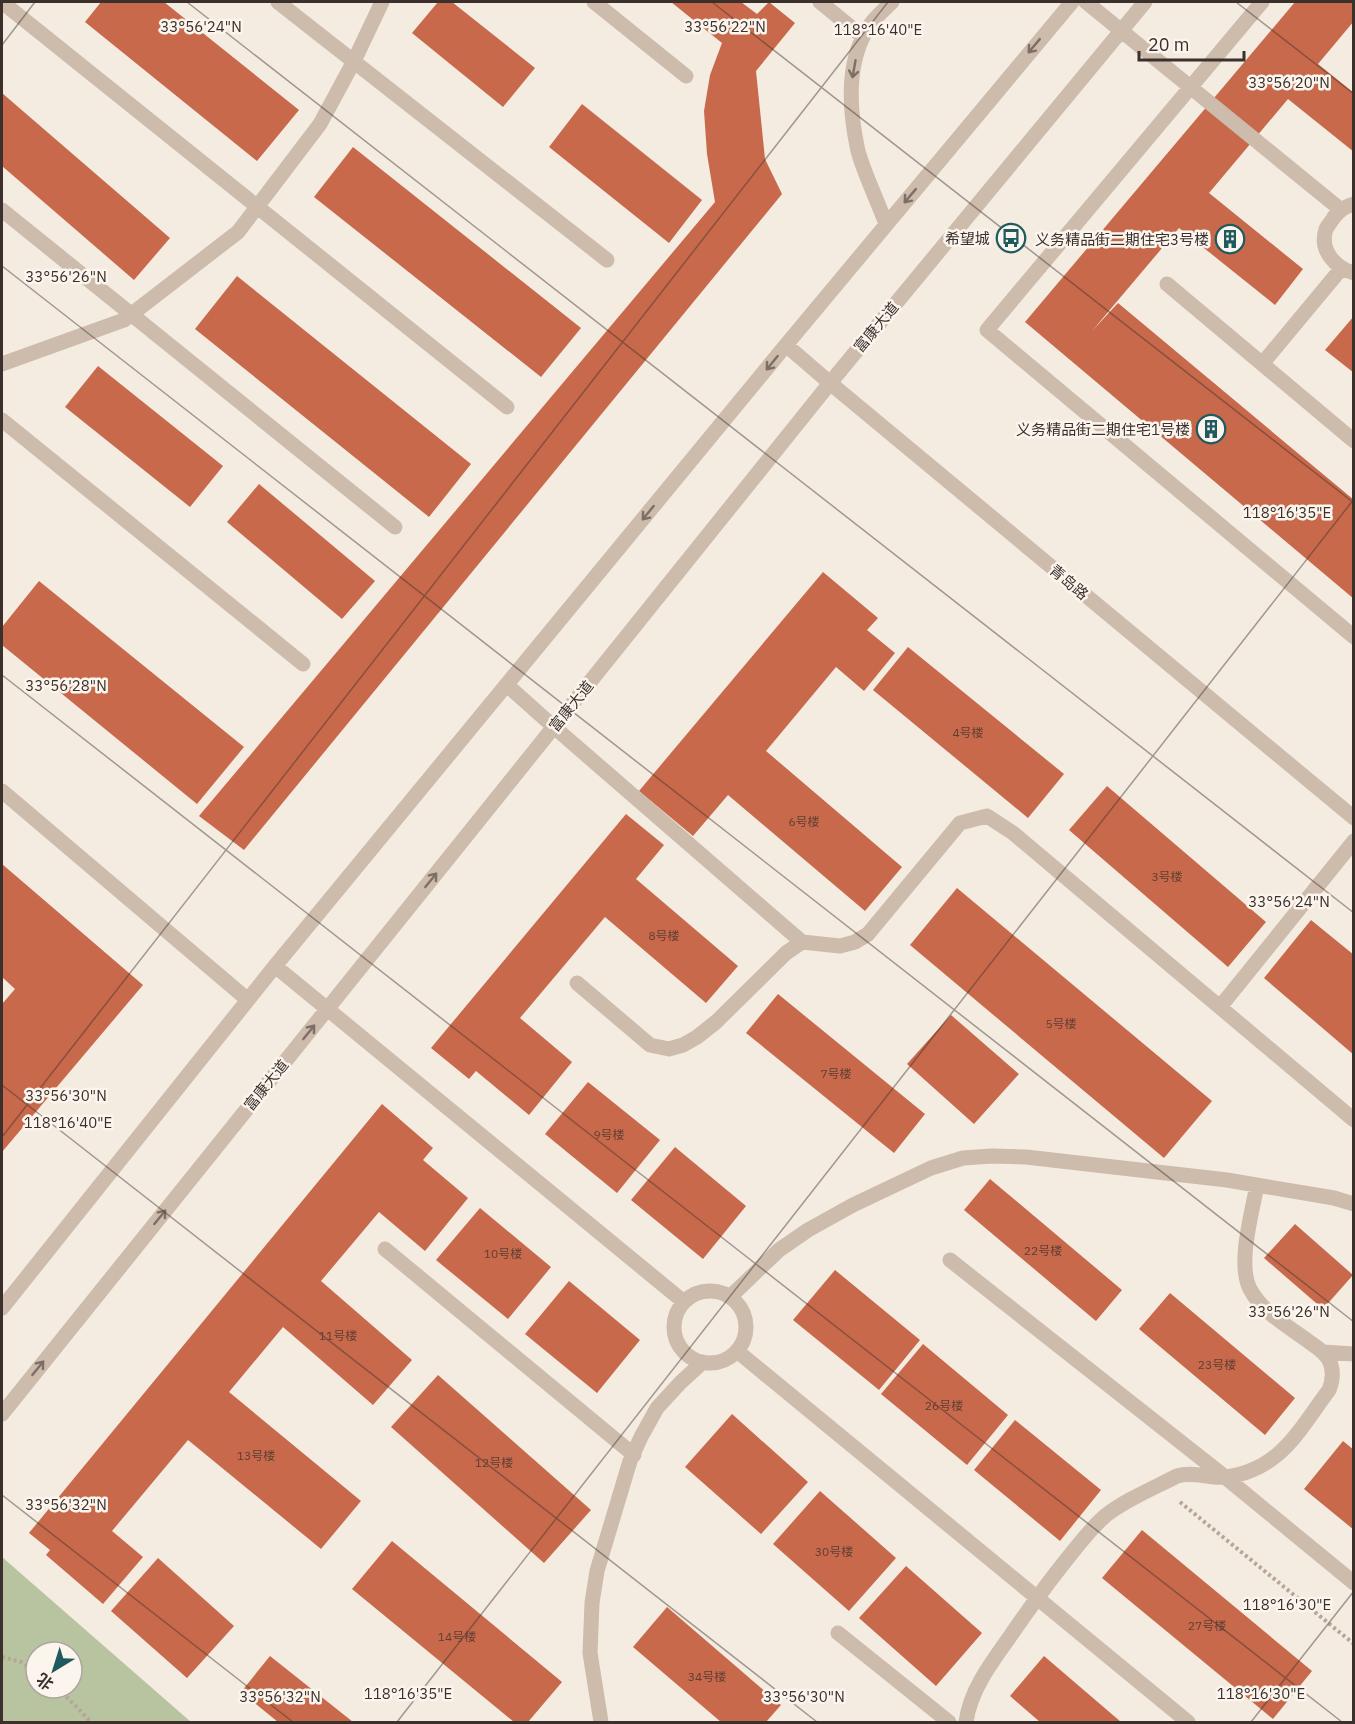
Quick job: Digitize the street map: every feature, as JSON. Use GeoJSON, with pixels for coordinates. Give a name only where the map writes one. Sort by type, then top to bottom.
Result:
{"type":"FeatureCollection","features":[{"type":"Feature","properties":{"kind":"street"},"geometry":{"type":"LineString","coordinates":[[2,2],[507,407]]}},
{"type":"Feature","properties":{"kind":"street"},"geometry":{"type":"LineString","coordinates":[[278,2],[607,260]]}},
{"type":"Feature","properties":{"kind":"street"},"geometry":{"type":"LineString","coordinates":[[2,364],[124,320],[238,232],[320,124],[382,2]]}},
{"type":"Feature","properties":{"kind":"street"},"geometry":{"type":"LineString","coordinates":[[594,2],[686,76]]}},
{"type":"Feature","properties":{"kind":"street"},"geometry":{"type":"LineString","coordinates":[[820,2],[863,37]]}},
{"type":"Feature","properties":{"kind":"street"},"geometry":{"type":"LineString","coordinates":[[886,224],[858,152],[850,100],[853,65],[863,37],[871,23],[892,2]]}},
{"type":"Feature","properties":{"kind":"street"},"geometry":{"type":"LineString","coordinates":[[2,1308],[275,966],[886,224],[1072,2]]}},
{"type":"Feature","properties":{"kind":"street"},"geometry":{"type":"LineString","coordinates":[[1086,2],[1190,87],[1347,207],[1326,228],[1324,239],[1332,261],[1347,271],[1262,364]]}},
{"type":"Feature","properties":{"kind":"street","name":"富康大道"},"geometry":{"type":"LineString","coordinates":[[2,1414],[830,383],[1145,2]]}},
{"type":"Feature","properties":{"kind":"street"},"geometry":{"type":"LineString","coordinates":[[1262,2],[987,330],[1353,637]]}},
{"type":"Feature","properties":{"kind":"street"},"geometry":{"type":"LineString","coordinates":[[2,210],[395,527]]}},
{"type":"Feature","properties":{"kind":"street"},"geometry":{"type":"LineString","coordinates":[[1167,284],[1353,441]]}},
{"type":"Feature","properties":{"kind":"street","name":"青岛路"},"geometry":{"type":"LineString","coordinates":[[786,345],[1353,818]]}},
{"type":"Feature","properties":{"kind":"street"},"geometry":{"type":"LineString","coordinates":[[2,420],[303,664]]}},
{"type":"Feature","properties":{"kind":"street"},"geometry":{"type":"LineString","coordinates":[[507,685],[802,942],[840,946],[855,942],[868,934],[960,823],[987,816],[1012,833],[1353,1120]]}},
{"type":"Feature","properties":{"kind":"street"},"geometry":{"type":"LineString","coordinates":[[2,791],[248,1000]]}},
{"type":"Feature","properties":{"kind":"street"},"geometry":{"type":"LineString","coordinates":[[1220,1007],[1353,841]]}},
{"type":"Feature","properties":{"kind":"street"},"geometry":{"type":"LineString","coordinates":[[577,983],[650,1045],[669,1049],[683,1046],[716,1022],[778,959],[802,942]]}},
{"type":"Feature","properties":{"kind":"street"},"geometry":{"type":"LineString","coordinates":[[275,966],[684,1302]]}},
{"type":"Feature","properties":{"kind":"street"},"geometry":{"type":"LineString","coordinates":[[730,1297],[779,1250],[808,1230],[931,1168],[963,1158],[1026,1157],[1227,1180],[1334,1198],[1353,1204]]}},
{"type":"Feature","properties":{"kind":"street"},"geometry":{"type":"LineString","coordinates":[[966,1722],[967,1710],[982,1678],[1037,1596],[1087,1535],[1106,1516],[1159,1485],[1186,1473],[1225,1477],[1267,1463],[1285,1449],[1329,1390],[1333,1381],[1332,1369],[1323,1352],[1277,1318],[1261,1303],[1249,1287],[1245,1265],[1246,1248],[1257,1185]]}},
{"type":"Feature","properties":{"kind":"street"},"geometry":{"type":"LineString","coordinates":[[385,1249],[634,1455]]}},
{"type":"Feature","properties":{"kind":"street"},"geometry":{"type":"LineString","coordinates":[[950,1260],[1225,1477],[1353,1584]]}},
{"type":"Feature","properties":{"kind":"street"},"geometry":{"type":"LineString","coordinates":[[720,1292],[730,1297],[739,1305],[745,1316],[744,1341],[727,1359],[703,1362],[692,1358],[683,1350],[674,1329],[675,1318],[680,1307],[697,1293],[720,1292]]}},
{"type":"Feature","properties":{"kind":"street"},"geometry":{"type":"LineString","coordinates":[[737,1351],[1188,1722]]}},
{"type":"Feature","properties":{"kind":"street"},"geometry":{"type":"LineString","coordinates":[[1323,1352],[1353,1354]]}},
{"type":"Feature","properties":{"kind":"street"},"geometry":{"type":"LineString","coordinates":[[602,1722],[590,1653],[592,1604],[597,1571],[641,1437],[657,1408],[703,1362]]}},
{"type":"Feature","properties":{"kind":"street"},"geometry":{"type":"LineString","coordinates":[[838,1633],[949,1722]]}},
{"type":"Feature","properties":{"kind":"path"},"geometry":{"type":"LineString","coordinates":[[1159,1485],[1353,1644]]}},
{"type":"Feature","properties":{"kind":"path"},"geometry":{"type":"LineString","coordinates":[[2,1658],[24,1664]]}},
{"type":"Feature","properties":{"kind":"path"},"geometry":{"type":"LineString","coordinates":[[70,1700],[91,1722]]}},
{"type":"Feature","properties":{"kind":"green space"},"geometry":{"type":"Polygon","coordinates":[[[2,1557],[191,1722],[2,1722],[2,1557]]]}},
{"type":"Feature","properties":{"kind":"building"},"geometry":{"type":"Polygon","coordinates":[[[101,2],[164,2],[299,110],[257,161],[85,22],[101,2]]]}},
{"type":"Feature","properties":{"kind":"building"},"geometry":{"type":"Polygon","coordinates":[[[438,2],[452,2],[535,68],[503,107],[412,33],[438,2]]]}},
{"type":"Feature","properties":{"kind":"building"},"geometry":{"type":"Polygon","coordinates":[[[671,2],[741,2],[757,14],[769,2],[795,23],[756,71],[765,159],[782,194],[244,850],[199,816],[715,202],[707,154],[704,111],[710,75],[722,43],[671,2]]]}},
{"type":"Feature","properties":{"kind":"building"},"geometry":{"type":"Polygon","coordinates":[[[1295,2],[1354,2],[1354,21],[1318,64],[1354,93],[1354,152],[1288,99],[1209,193],[1303,269],[1275,305],[1179,228],[1092,331],[1118,303],[1354,500],[1354,599],[1025,322],[1295,2]]]}},
{"type":"Feature","properties":{"kind":"building"},"geometry":{"type":"Polygon","coordinates":[[[2,93],[170,238],[134,280],[2,166],[2,93]]]}},
{"type":"Feature","properties":{"kind":"building"},"geometry":{"type":"Polygon","coordinates":[[[582,104],[702,200],[669,243],[549,147],[582,104]]]}},
{"type":"Feature","properties":{"kind":"building"},"geometry":{"type":"Polygon","coordinates":[[[353,147],[581,328],[541,377],[314,197],[353,147]]]}},
{"type":"Feature","properties":{"kind":"building"},"geometry":{"type":"Polygon","coordinates":[[[237,276],[471,464],[429,517],[195,329],[237,276]]]}},
{"type":"Feature","properties":{"kind":"building"},"geometry":{"type":"Polygon","coordinates":[[[1354,316],[1354,373],[1325,350],[1354,316]]]}},
{"type":"Feature","properties":{"kind":"building"},"geometry":{"type":"Polygon","coordinates":[[[98,366],[223,466],[190,507],[65,407],[98,366]]]}},
{"type":"Feature","properties":{"kind":"building"},"geometry":{"type":"Polygon","coordinates":[[[259,484],[375,581],[342,619],[227,522],[259,484]]]}},
{"type":"Feature","properties":{"kind":"building"},"geometry":{"type":"Polygon","coordinates":[[[823,572],[878,618],[867,630],[895,653],[864,691],[836,667],[766,751],[902,867],[865,911],[728,795],[693,836],[639,791],[823,572]]]}},
{"type":"Feature","properties":{"kind":"building"},"geometry":{"type":"Polygon","coordinates":[[[39,581],[244,747],[197,804],[2,645],[2,627],[39,581]]]}},
{"type":"Feature","properties":{"kind":"building"},"geometry":{"type":"Polygon","coordinates":[[[908,647],[1064,774],[1028,818],[873,690],[908,647]]]}},
{"type":"Feature","properties":{"kind":"building"},"geometry":{"type":"Polygon","coordinates":[[[1107,786],[1266,922],[1228,967],[1069,830],[1107,786]]]}},
{"type":"Feature","properties":{"kind":"building"},"geometry":{"type":"Polygon","coordinates":[[[626,814],[664,845],[636,879],[738,966],[706,1003],[605,917],[520,1018],[572,1062],[529,1115],[476,1071],[469,1079],[431,1048],[626,814]]]}},
{"type":"Feature","properties":{"kind":"building"},"geometry":{"type":"Polygon","coordinates":[[[2,864],[143,985],[2,1152],[2,1004],[15,989],[2,977],[2,864]]]}},
{"type":"Feature","properties":{"kind":"building"},"geometry":{"type":"Polygon","coordinates":[[[957,888],[1212,1101],[1164,1158],[910,945],[957,888]]]}},
{"type":"Feature","properties":{"kind":"building"},"geometry":{"type":"Polygon","coordinates":[[[1311,920],[1354,955],[1354,1055],[1264,978],[1311,920]]]}},
{"type":"Feature","properties":{"kind":"building"},"geometry":{"type":"Polygon","coordinates":[[[778,994],[925,1114],[894,1153],[746,1033],[778,994]]]}},
{"type":"Feature","properties":{"kind":"building"},"geometry":{"type":"Polygon","coordinates":[[[951,1015],[1019,1074],[974,1124],[907,1064],[951,1015]]]}},
{"type":"Feature","properties":{"kind":"building"},"geometry":{"type":"Polygon","coordinates":[[[588,1082],[660,1140],[617,1193],[545,1134],[588,1082]]]}},
{"type":"Feature","properties":{"kind":"building"},"geometry":{"type":"Polygon","coordinates":[[[382,1104],[433,1148],[423,1160],[468,1198],[425,1251],[379,1212],[321,1281],[412,1360],[373,1405],[283,1327],[229,1392],[361,1501],[321,1549],[188,1440],[112,1531],[143,1557],[103,1604],[46,1555],[50,1550],[29,1533],[382,1104]]]}},
{"type":"Feature","properties":{"kind":"building"},"geometry":{"type":"Polygon","coordinates":[[[675,1147],[746,1206],[703,1259],[631,1200],[675,1147]]]}},
{"type":"Feature","properties":{"kind":"building"},"geometry":{"type":"Polygon","coordinates":[[[990,1179],[1122,1290],[1096,1321],[964,1210],[990,1179]]]}},
{"type":"Feature","properties":{"kind":"building"},"geometry":{"type":"Polygon","coordinates":[[[480,1208],[551,1267],[508,1319],[436,1260],[480,1208]]]}},
{"type":"Feature","properties":{"kind":"building"},"geometry":{"type":"Polygon","coordinates":[[[1295,1224],[1353,1275],[1323,1309],[1264,1258],[1295,1224]]]}},
{"type":"Feature","properties":{"kind":"building"},"geometry":{"type":"Polygon","coordinates":[[[835,1270],[920,1340],[879,1390],[793,1320],[835,1270]]]}},
{"type":"Feature","properties":{"kind":"building"},"geometry":{"type":"Polygon","coordinates":[[[569,1281],[640,1340],[597,1393],[525,1334],[569,1281]]]}},
{"type":"Feature","properties":{"kind":"building"},"geometry":{"type":"Polygon","coordinates":[[[1170,1293],[1295,1398],[1265,1435],[1139,1329],[1170,1293]]]}},
{"type":"Feature","properties":{"kind":"building"},"geometry":{"type":"Polygon","coordinates":[[[923,1344],[1008,1415],[967,1465],[881,1394],[923,1344]]]}},
{"type":"Feature","properties":{"kind":"building"},"geometry":{"type":"Polygon","coordinates":[[[438,1375],[591,1510],[544,1563],[391,1427],[438,1375]]]}},
{"type":"Feature","properties":{"kind":"building"},"geometry":{"type":"Polygon","coordinates":[[[732,1414],[808,1482],[761,1534],[685,1467],[732,1414]]]}},
{"type":"Feature","properties":{"kind":"building"},"geometry":{"type":"Polygon","coordinates":[[[1015,1420],[1101,1490],[1060,1541],[974,1470],[1015,1420]]]}},
{"type":"Feature","properties":{"kind":"building"},"geometry":{"type":"Polygon","coordinates":[[[1343,1441],[1354,1450],[1354,1530],[1304,1489],[1343,1441]]]}},
{"type":"Feature","properties":{"kind":"building"},"geometry":{"type":"Polygon","coordinates":[[[820,1491],[896,1558],[849,1611],[773,1544],[820,1491]]]}},
{"type":"Feature","properties":{"kind":"building"},"geometry":{"type":"Polygon","coordinates":[[[1142,1530],[1312,1671],[1273,1719],[1102,1578],[1142,1530]]]}},
{"type":"Feature","properties":{"kind":"building"},"geometry":{"type":"Polygon","coordinates":[[[392,1541],[562,1682],[528,1722],[514,1722],[352,1589],[392,1541]]]}},
{"type":"Feature","properties":{"kind":"building"},"geometry":{"type":"Polygon","coordinates":[[[158,1558],[234,1626],[187,1678],[111,1611],[158,1558]]]}},
{"type":"Feature","properties":{"kind":"building"},"geometry":{"type":"Polygon","coordinates":[[[906,1566],[982,1633],[936,1686],[859,1618],[906,1566]]]}},
{"type":"Feature","properties":{"kind":"building"},"geometry":{"type":"Polygon","coordinates":[[[667,1607],[781,1705],[766,1722],[721,1722],[633,1647],[667,1607]]]}},
{"type":"Feature","properties":{"kind":"building"},"geometry":{"type":"Polygon","coordinates":[[[270,1656],[353,1722],[278,1722],[241,1692],[270,1656]]]}},
{"type":"Feature","properties":{"kind":"building"},"geometry":{"type":"Polygon","coordinates":[[[1044,1656],[1121,1722],[1040,1722],[1010,1696],[1044,1656]]]}},
{"type":"Feature","properties":{"kind":"place","name":"希望城"},"geometry":{"type":"Point","coordinates":[1011,238]}},
{"type":"Feature","properties":{"kind":"place","name":"义务精品街二期住宅3号楼"},"geometry":{"type":"Point","coordinates":[1230,239]}},
{"type":"Feature","properties":{"kind":"place","name":"义务精品街二期住宅1号楼"},"geometry":{"type":"Point","coordinates":[1211,429]}}]}
